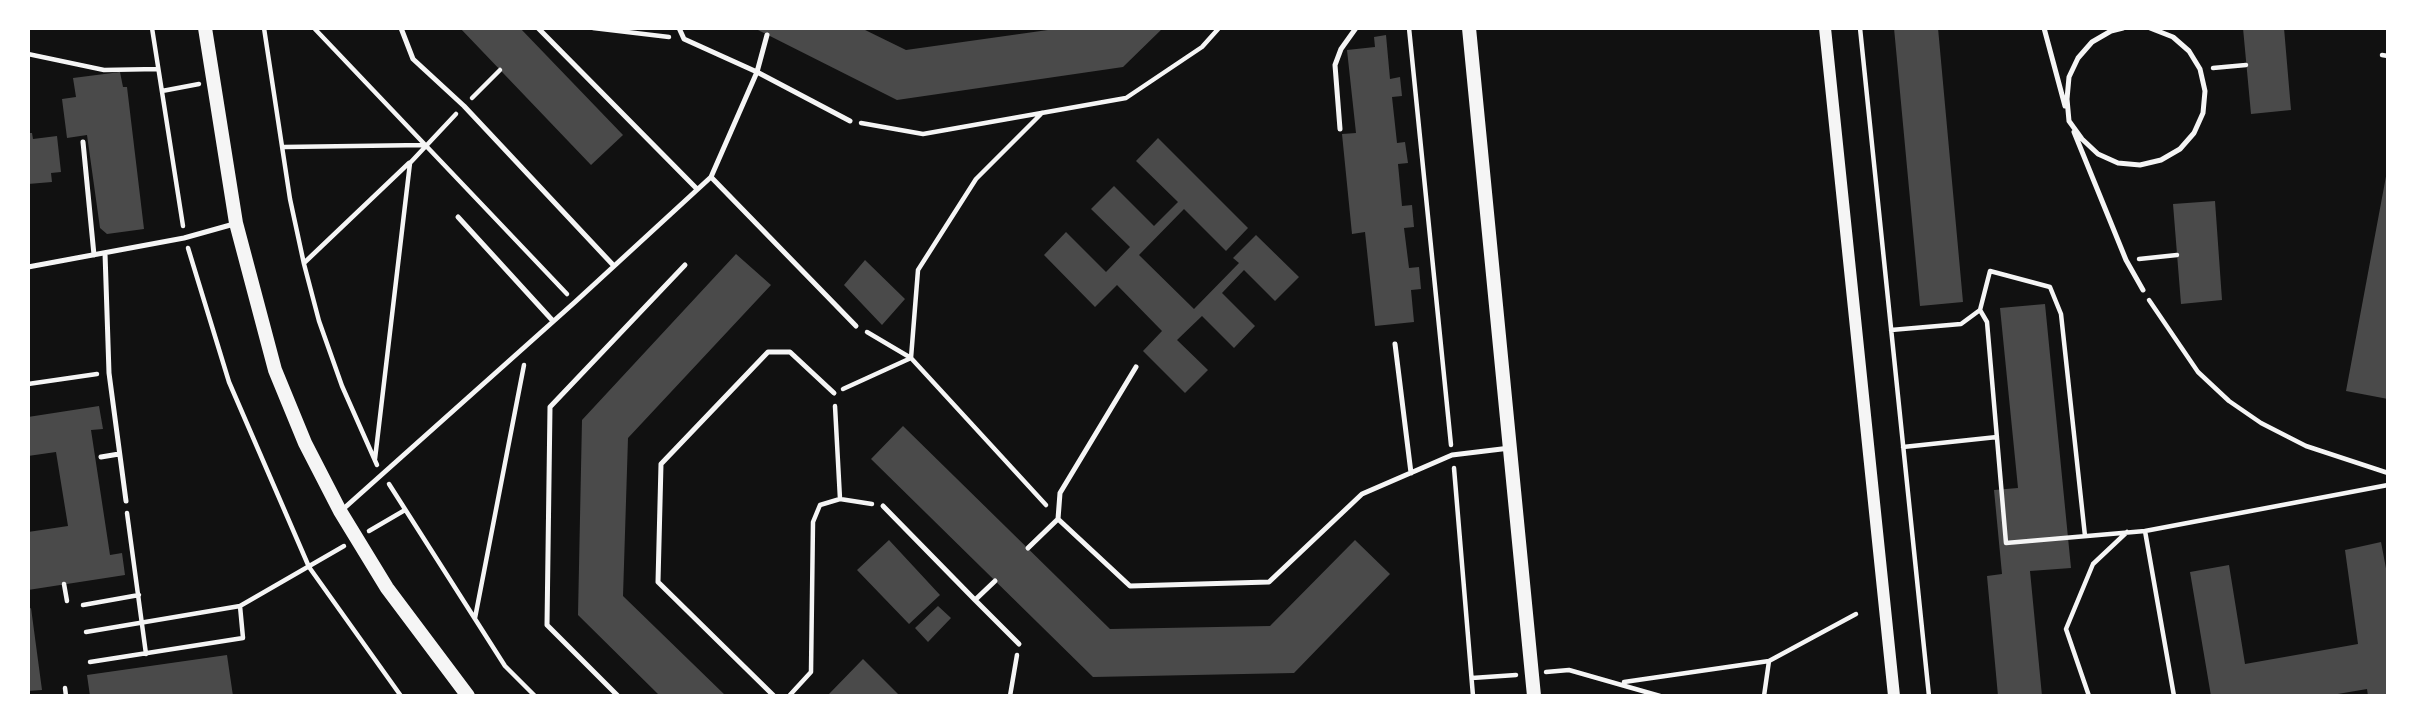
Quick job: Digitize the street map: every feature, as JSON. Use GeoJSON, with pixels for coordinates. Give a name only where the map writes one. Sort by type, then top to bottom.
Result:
{"type":"FeatureCollection","features":[{"type":"Feature","properties":{"kind":"main road"},"geometry":{"type":"LineString","coordinates":[[205,28],[236,223],[275,370],[304,443],[340,511],[387,588],[468,696]]}},
{"type":"Feature","properties":{"kind":"main road"},"geometry":{"type":"LineString","coordinates":[[1469,28],[1534,696]]}},
{"type":"Feature","properties":{"kind":"street"},"geometry":{"type":"LineString","coordinates":[[1825,28],[1894,696]]}},
{"type":"Feature","properties":{"kind":"lane"},"geometry":{"type":"LineString","coordinates":[[401,28],[413,59],[464,106],[614,266]]}},
{"type":"Feature","properties":{"kind":"lane"},"geometry":{"type":"LineString","coordinates":[[538,28],[697,189]]}},
{"type":"Feature","properties":{"kind":"lane"},"geometry":{"type":"LineString","coordinates":[[679,28],[684,39],[757,72],[850,121]]}},
{"type":"Feature","properties":{"kind":"lane"},"geometry":{"type":"LineString","coordinates":[[1340,129],[1335,65],[1341,49],[1356,28]]}},
{"type":"Feature","properties":{"kind":"lane"},"geometry":{"type":"LineString","coordinates":[[2044,28],[2070,121],[2126,260],[2143,290]]}},
{"type":"Feature","properties":{"kind":"lane"},"geometry":{"type":"LineString","coordinates":[[2123,28],[2111,31],[2092,42],[2078,58],[2069,77],[2067,99],[2070,121],[2082,139],[2098,154],[2118,163],[2140,165],[2161,160],[2180,149],[2194,133],[2203,113],[2205,91],[2200,69],[2189,51],[2173,37],[2150,28]]}},
{"type":"Feature","properties":{"kind":"lane"},"geometry":{"type":"LineString","coordinates":[[340,511],[711,177],[757,72],[767,35]]}},
{"type":"Feature","properties":{"kind":"lane"},"geometry":{"type":"LineString","coordinates":[[82,142],[94,255]]}},
{"type":"Feature","properties":{"kind":"lane"},"geometry":{"type":"LineString","coordinates":[[711,177],[856,326]]}},
{"type":"Feature","properties":{"kind":"lane"},"geometry":{"type":"LineString","coordinates":[[458,217],[553,321]]}},
{"type":"Feature","properties":{"kind":"lane"},"geometry":{"type":"LineString","coordinates":[[28,267],[184,238],[236,223]]}},
{"type":"Feature","properties":{"kind":"lane"},"geometry":{"type":"LineString","coordinates":[[105,253],[109,373],[126,501]]}},
{"type":"Feature","properties":{"kind":"lane"},"geometry":{"type":"LineString","coordinates":[[618,696],[547,625],[550,407],[685,265]]}},
{"type":"Feature","properties":{"kind":"lane"},"geometry":{"type":"LineString","coordinates":[[1395,344],[1411,472]]}},
{"type":"Feature","properties":{"kind":"lane"},"geometry":{"type":"LineString","coordinates":[[774,696],[658,582],[661,464],[768,352],[790,352],[834,393]]}},
{"type":"Feature","properties":{"kind":"lane"},"geometry":{"type":"LineString","coordinates":[[1028,548],[1058,519],[1060,493],[1136,367]]}},
{"type":"Feature","properties":{"kind":"lane"},"geometry":{"type":"LineString","coordinates":[[1058,519],[1130,586],[1269,582],[1363,494],[1452,455],[1510,447]]}},
{"type":"Feature","properties":{"kind":"lane"},"geometry":{"type":"LineString","coordinates":[[101,457],[119,454]]}},
{"type":"Feature","properties":{"kind":"lane"},"geometry":{"type":"LineString","coordinates":[[883,506],[1019,644]]}},
{"type":"Feature","properties":{"kind":"lane"},"geometry":{"type":"LineString","coordinates":[[975,600],[995,581]]}},
{"type":"Feature","properties":{"kind":"path"},"geometry":{"type":"LineString","coordinates":[[152,28],[184,238],[229,382],[309,567],[401,696]]}},
{"type":"Feature","properties":{"kind":"path"},"geometry":{"type":"LineString","coordinates":[[264,28],[290,200],[318,321],[342,386],[382,474],[505,666],[535,696]]}},
{"type":"Feature","properties":{"kind":"path"},"geometry":{"type":"LineString","coordinates":[[314,28],[575,302]]}},
{"type":"Feature","properties":{"kind":"path"},"geometry":{"type":"LineString","coordinates":[[593,28],[684,39]]}},
{"type":"Feature","properties":{"kind":"path"},"geometry":{"type":"LineString","coordinates":[[850,121],[923,134],[1126,97],[1202,47],[1219,28]]}},
{"type":"Feature","properties":{"kind":"path"},"geometry":{"type":"LineString","coordinates":[[1409,28],[1452,455],[1472,696]]}},
{"type":"Feature","properties":{"kind":"path"},"geometry":{"type":"LineString","coordinates":[[1860,28],[1929,696]]}},
{"type":"Feature","properties":{"kind":"path"},"geometry":{"type":"LineString","coordinates":[[28,54],[104,69],[158,69]]}},
{"type":"Feature","properties":{"kind":"path"},"geometry":{"type":"LineString","coordinates":[[2200,69],[2246,65]]}},
{"type":"Feature","properties":{"kind":"path"},"geometry":{"type":"LineString","coordinates":[[304,264],[410,163],[500,70]]}},
{"type":"Feature","properties":{"kind":"path"},"geometry":{"type":"LineString","coordinates":[[162,91],[213,81]]}},
{"type":"Feature","properties":{"kind":"path"},"geometry":{"type":"LineString","coordinates":[[911,358],[918,270],[976,179],[1042,113]]}},
{"type":"Feature","properties":{"kind":"path"},"geometry":{"type":"LineString","coordinates":[[284,147],[425,145]]}},
{"type":"Feature","properties":{"kind":"path"},"geometry":{"type":"LineString","coordinates":[[375,460],[410,163]]}},
{"type":"Feature","properties":{"kind":"path"},"geometry":{"type":"LineString","coordinates":[[2126,260],[2177,254]]}},
{"type":"Feature","properties":{"kind":"path"},"geometry":{"type":"LineString","coordinates":[[1891,330],[1961,324],[1980,310],[1990,271],[2050,287],[2061,314],[2085,536]]}},
{"type":"Feature","properties":{"kind":"path"},"geometry":{"type":"LineString","coordinates":[[2143,290],[2198,372],[2228,401],[2261,423],[2306,446],[2388,473]]}},
{"type":"Feature","properties":{"kind":"path"},"geometry":{"type":"LineString","coordinates":[[1980,310],[1987,322],[2006,542],[2145,531],[2388,485]]}},
{"type":"Feature","properties":{"kind":"path"},"geometry":{"type":"LineString","coordinates":[[856,326],[911,358],[1058,519]]}},
{"type":"Feature","properties":{"kind":"path"},"geometry":{"type":"LineString","coordinates":[[475,619],[529,342]]}},
{"type":"Feature","properties":{"kind":"path"},"geometry":{"type":"LineString","coordinates":[[840,499],[834,393],[911,358]]}},
{"type":"Feature","properties":{"kind":"path"},"geometry":{"type":"LineString","coordinates":[[28,384],[109,373]]}},
{"type":"Feature","properties":{"kind":"path"},"geometry":{"type":"LineString","coordinates":[[1903,447],[1997,438]]}},
{"type":"Feature","properties":{"kind":"path"},"geometry":{"type":"LineString","coordinates":[[789,696],[811,672],[813,522],[820,505],[840,499],[883,506]]}},
{"type":"Feature","properties":{"kind":"path"},"geometry":{"type":"LineString","coordinates":[[126,501],[146,654]]}},
{"type":"Feature","properties":{"kind":"path"},"geometry":{"type":"LineString","coordinates":[[2145,531],[2174,696]]}},
{"type":"Feature","properties":{"kind":"path"},"geometry":{"type":"LineString","coordinates":[[2089,696],[2066,629],[2093,564],[2127,532]]}},
{"type":"Feature","properties":{"kind":"path"},"geometry":{"type":"LineString","coordinates":[[86,632],[240,606],[309,567]]}},
{"type":"Feature","properties":{"kind":"path"},"geometry":{"type":"LineString","coordinates":[[64,584],[66,601]]}},
{"type":"Feature","properties":{"kind":"path"},"geometry":{"type":"LineString","coordinates":[[83,605],[139,595]]}},
{"type":"Feature","properties":{"kind":"path"},"geometry":{"type":"LineString","coordinates":[[90,662],[243,638],[240,606]]}},
{"type":"Feature","properties":{"kind":"path"},"geometry":{"type":"LineString","coordinates":[[1622,683],[1769,661],[1856,614]]}},
{"type":"Feature","properties":{"kind":"path"},"geometry":{"type":"LineString","coordinates":[[1010,696],[1019,644]]}},
{"type":"Feature","properties":{"kind":"path"},"geometry":{"type":"LineString","coordinates":[[1763,696],[1769,661]]}},
{"type":"Feature","properties":{"kind":"path"},"geometry":{"type":"LineString","coordinates":[[1569,670],[1660,696]]}},
{"type":"Feature","properties":{"kind":"path"},"geometry":{"type":"LineString","coordinates":[[65,688],[66,696]]}},
{"type":"Feature","properties":{"kind":"building"},"geometry":{"type":"Polygon","coordinates":[[[460,28],[520,28],[623,135],[591,165],[460,28]]]}},
{"type":"Feature","properties":{"kind":"building"},"geometry":{"type":"Polygon","coordinates":[[[754,28],[861,28],[906,50],[1062,28],[1163,28],[1123,67],[897,100],[754,28]]]}},
{"type":"Feature","properties":{"kind":"building"},"geometry":{"type":"Polygon","coordinates":[[[1894,28],[1938,28],[1963,302],[1920,306],[1894,28]]]}},
{"type":"Feature","properties":{"kind":"building"},"geometry":{"type":"Polygon","coordinates":[[[2243,28],[2284,28],[2291,110],[2251,114],[2243,28]]]}},
{"type":"Feature","properties":{"kind":"building"},"geometry":{"type":"Polygon","coordinates":[[[1386,35],[1390,79],[1400,77],[1402,96],[1392,97],[1397,143],[1405,142],[1408,163],[1398,164],[1402,206],[1412,205],[1414,227],[1404,228],[1409,268],[1419,267],[1421,289],[1411,290],[1414,322],[1375,326],[1365,232],[1352,234],[1342,134],[1356,133],[1347,50],[1375,47],[1374,37],[1386,35]]]}},
{"type":"Feature","properties":{"kind":"building"},"geometry":{"type":"Polygon","coordinates":[[[120,72],[123,87],[127,87],[144,229],[107,234],[100,228],[87,135],[67,138],[62,99],[76,97],[73,78],[120,72]]]}},
{"type":"Feature","properties":{"kind":"building"},"geometry":{"type":"Polygon","coordinates":[[[28,133],[32,133],[33,139],[57,136],[61,172],[51,173],[52,182],[28,184],[28,133]]]}},
{"type":"Feature","properties":{"kind":"building"},"geometry":{"type":"Polygon","coordinates":[[[1158,138],[1248,228],[1226,251],[1184,209],[1139,255],[1194,309],[1239,263],[1233,258],[1256,235],[1299,277],[1275,301],[1244,270],[1222,293],[1255,326],[1234,348],[1202,316],[1177,340],[1208,370],[1185,393],[1143,351],[1162,331],[1117,285],[1095,307],[1044,255],[1066,232],[1106,272],[1130,247],[1091,209],[1114,186],[1154,226],[1178,202],[1136,161],[1158,138]]]}},
{"type":"Feature","properties":{"kind":"building"},"geometry":{"type":"Polygon","coordinates":[[[2388,171],[2388,399],[2346,391],[2388,171]]]}},
{"type":"Feature","properties":{"kind":"building"},"geometry":{"type":"Polygon","coordinates":[[[2215,201],[2222,300],[2181,304],[2173,204],[2215,201]]]}},
{"type":"Feature","properties":{"kind":"building"},"geometry":{"type":"Polygon","coordinates":[[[736,254],[771,285],[628,438],[623,596],[726,696],[660,696],[578,615],[582,420],[736,254]]]}},
{"type":"Feature","properties":{"kind":"building"},"geometry":{"type":"Polygon","coordinates":[[[865,260],[905,299],[882,325],[844,285],[865,260]]]}},
{"type":"Feature","properties":{"kind":"building"},"geometry":{"type":"Polygon","coordinates":[[[2045,304],[2071,568],[2030,571],[2042,696],[1998,696],[1987,576],[2002,574],[1994,490],[2018,488],[2000,308],[2045,304]]]}},
{"type":"Feature","properties":{"kind":"building"},"geometry":{"type":"Polygon","coordinates":[[[99,406],[103,429],[91,430],[110,555],[122,553],[125,575],[28,590],[28,532],[68,526],[56,452],[28,456],[28,417],[99,406]]]}},
{"type":"Feature","properties":{"kind":"building"},"geometry":{"type":"Polygon","coordinates":[[[903,426],[1110,629],[1270,626],[1355,540],[1390,574],[1294,673],[1093,677],[871,459],[903,426]]]}},
{"type":"Feature","properties":{"kind":"building"},"geometry":{"type":"Polygon","coordinates":[[[889,540],[940,595],[909,624],[857,570],[889,540]]]}},
{"type":"Feature","properties":{"kind":"building"},"geometry":{"type":"Polygon","coordinates":[[[2381,542],[2388,579],[2388,696],[2368,696],[2367,689],[2326,696],[2211,696],[2190,572],[2229,565],[2245,664],[2358,644],[2345,550],[2381,542]]]}},
{"type":"Feature","properties":{"kind":"building"},"geometry":{"type":"Polygon","coordinates":[[[938,606],[951,618],[928,642],[915,628],[938,606]]]}},
{"type":"Feature","properties":{"kind":"building"},"geometry":{"type":"Polygon","coordinates":[[[31,608],[42,690],[28,691],[28,609],[31,608]]]}},
{"type":"Feature","properties":{"kind":"building"},"geometry":{"type":"Polygon","coordinates":[[[227,655],[233,696],[90,696],[87,675],[227,655]]]}},
{"type":"Feature","properties":{"kind":"building"},"geometry":{"type":"Polygon","coordinates":[[[863,659],[900,696],[829,694],[863,659]]]}}]}
